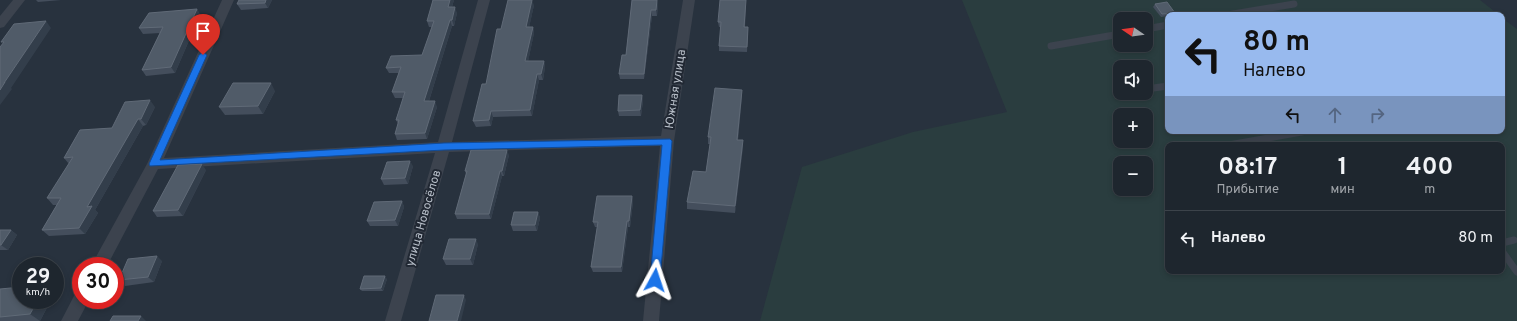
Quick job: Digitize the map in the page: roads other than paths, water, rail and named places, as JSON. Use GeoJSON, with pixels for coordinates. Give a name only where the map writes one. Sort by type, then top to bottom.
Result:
{"type":"FeatureCollection","features":[{"type":"Feature","properties":{"kind":"street"},"geometry":{"type":"LineString","coordinates":[[0,24],[18,0]]}},
{"type":"Feature","properties":{"kind":"street"},"geometry":{"type":"LineString","coordinates":[[104,257],[154,164],[228,0]]}},
{"type":"Feature","properties":{"kind":"street","name":"улица Новосёлов"},"geometry":{"type":"LineString","coordinates":[[394,321],[484,0]]}},
{"type":"Feature","properties":{"kind":"street","name":"Южная улица"},"geometry":{"type":"LineString","coordinates":[[651,321],[667,141],[689,0]]}},
{"type":"Feature","properties":{"kind":"street"},"geometry":{"type":"LineString","coordinates":[[154,164],[444,147],[667,141]]}},
{"type":"Feature","properties":{"kind":"street"},"geometry":{"type":"LineString","coordinates":[[69,321],[76,309]]}},
{"type":"Feature","properties":{"kind":"lane"},"geometry":{"type":"LineString","coordinates":[[1245,12],[1294,4]]}},
{"type":"Feature","properties":{"kind":"lane"},"geometry":{"type":"LineString","coordinates":[[1153,28],[1165,26]]}},
{"type":"Feature","properties":{"kind":"lane"},"geometry":{"type":"LineString","coordinates":[[1051,46],[1113,35]]}},
{"type":"Feature","properties":{"kind":"lane"},"geometry":{"type":"LineString","coordinates":[[1153,88],[1165,86]]}},
{"type":"Feature","properties":{"kind":"lane"},"geometry":{"type":"LineString","coordinates":[[1246,142],[1290,134]]}},
{"type":"Feature","properties":{"kind":"lane"},"geometry":{"type":"LineString","coordinates":[[1505,242],[1514,240]]}},
{"type":"Feature","properties":{"kind":"lane"},"geometry":{"type":"LineString","coordinates":[[1505,255],[1517,272]]}}]}
